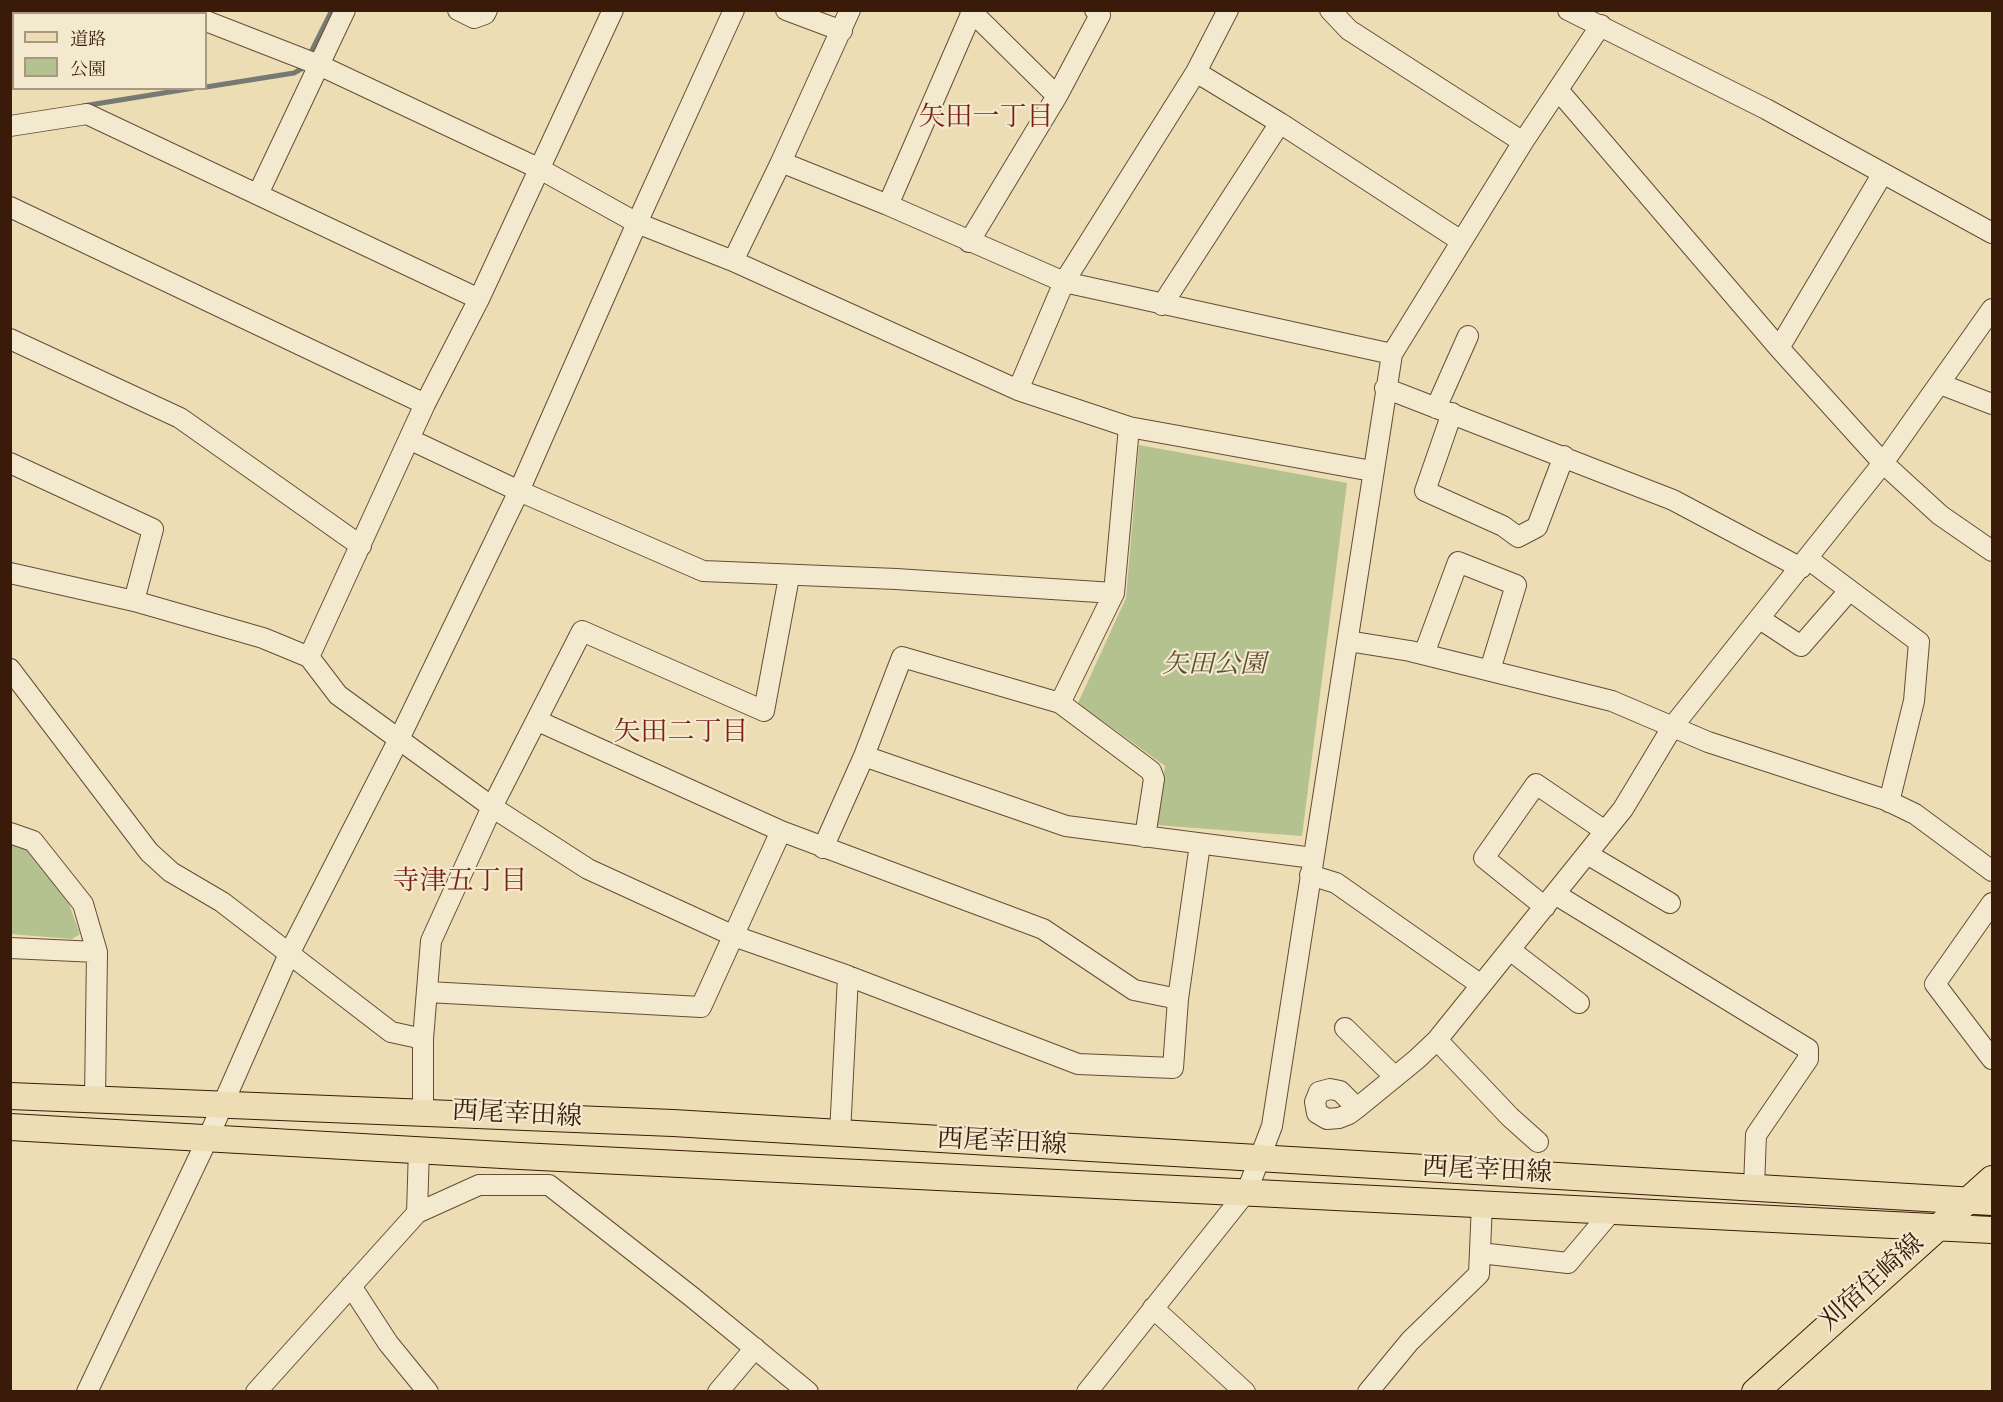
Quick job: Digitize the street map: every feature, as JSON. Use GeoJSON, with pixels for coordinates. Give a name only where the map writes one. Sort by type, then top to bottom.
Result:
{"type":"FeatureCollection","features":[{"type":"Feature","properties":{"kind":"main road","name":"西尾幸田線"},"geometry":{"type":"LineString","coordinates":[[10,1096],[423,1112],[840,1134],[1992,1202]]}},
{"type":"Feature","properties":{"kind":"main road","name":"西尾幸田線"},"geometry":{"type":"LineString","coordinates":[[10,1127],[419,1148],[520,1156],[1992,1230]]}},
{"type":"Feature","properties":{"kind":"main road","name":"刈宿住崎線"},"geometry":{"type":"LineString","coordinates":[[1755,1392],[1937,1226],[1992,1179]]}},
{"type":"Feature","properties":{"kind":"street"},"geometry":{"type":"LineString","coordinates":[[258,194],[345,10]]}},
{"type":"Feature","properties":{"kind":"street"},"geometry":{"type":"LineString","coordinates":[[458,10],[474,18],[485,14],[487,10]]}},
{"type":"Feature","properties":{"kind":"street"},"geometry":{"type":"LineString","coordinates":[[309,657],[411,440],[425,405],[479,299],[613,10]]}},
{"type":"Feature","properties":{"kind":"street"},"geometry":{"type":"LineString","coordinates":[[87,1392],[208,1138],[289,954],[399,739],[519,491],[734,10]]}},
{"type":"Feature","properties":{"kind":"street"},"geometry":{"type":"LineString","coordinates":[[786,10],[842,31]]}},
{"type":"Feature","properties":{"kind":"street"},"geometry":{"type":"LineString","coordinates":[[733,261],[850,10]]}},
{"type":"Feature","properties":{"kind":"street"},"geometry":{"type":"LineString","coordinates":[[969,242],[1057,96],[1100,15],[1095,10]]}},
{"type":"Feature","properties":{"kind":"street"},"geometry":{"type":"LineString","coordinates":[[1018,390],[1064,282],[1196,72],[1228,10]]}},
{"type":"Feature","properties":{"kind":"street"},"geometry":{"type":"LineString","coordinates":[[1330,10],[1349,30],[1523,142]]}},
{"type":"Feature","properties":{"kind":"street"},"geometry":{"type":"LineString","coordinates":[[1568,10],[1766,109],[1992,233]]}},
{"type":"Feature","properties":{"kind":"street"},"geometry":{"type":"LineString","coordinates":[[888,205],[971,11],[1057,96]]}},
{"type":"Feature","properties":{"kind":"street"},"geometry":{"type":"LineString","coordinates":[[207,21],[319,65],[540,169],[637,223],[733,261],[1018,390],[1130,427],[1372,471]]}},
{"type":"Feature","properties":{"kind":"street"},"geometry":{"type":"LineString","coordinates":[[1088,1391],[1247,1191],[1272,1126],[1392,354],[1523,142],[1600,25]]}},
{"type":"Feature","properties":{"kind":"street"},"geometry":{"type":"LineString","coordinates":[[1196,72],[1280,123],[1461,242]]}},
{"type":"Feature","properties":{"kind":"street"},"geometry":{"type":"LineString","coordinates":[[1558,90],[1779,348],[1883,463],[1940,515],[1992,551]]}},
{"type":"Feature","properties":{"kind":"street"},"geometry":{"type":"LineString","coordinates":[[10,126],[87,114],[479,299]]}},
{"type":"Feature","properties":{"kind":"street"},"geometry":{"type":"LineString","coordinates":[[1162,305],[1280,123]]}},
{"type":"Feature","properties":{"kind":"street"},"geometry":{"type":"LineString","coordinates":[[781,162],[888,205],[1064,282],[1392,354]]}},
{"type":"Feature","properties":{"kind":"street"},"geometry":{"type":"LineString","coordinates":[[1779,348],[1883,173]]}},
{"type":"Feature","properties":{"kind":"street"},"geometry":{"type":"LineString","coordinates":[[10,207],[425,405]]}},
{"type":"Feature","properties":{"kind":"street"},"geometry":{"type":"LineString","coordinates":[[1357,1108],[1437,1040],[1623,809],[1673,726],[1883,463],[1992,309]]}},
{"type":"Feature","properties":{"kind":"street"},"geometry":{"type":"LineString","coordinates":[[1468,336],[1444,410],[1425,491],[1503,526],[1518,537],[1538,527],[1564,456]]}},
{"type":"Feature","properties":{"kind":"street"},"geometry":{"type":"LineString","coordinates":[[10,339],[180,418],[361,546]]}},
{"type":"Feature","properties":{"kind":"street"},"geometry":{"type":"LineString","coordinates":[[1940,384],[1992,404]]}},
{"type":"Feature","properties":{"kind":"street"},"geometry":{"type":"LineString","coordinates":[[1385,388],[1673,500],[1804,564],[1919,642],[1914,701],[1889,802]]}},
{"type":"Feature","properties":{"kind":"street"},"geometry":{"type":"LineString","coordinates":[[1060,703],[1114,593],[1130,427]]}},
{"type":"Feature","properties":{"kind":"street"},"geometry":{"type":"LineString","coordinates":[[411,440],[519,491],[704,572],[789,577],[896,579],[1114,593]]}},
{"type":"Feature","properties":{"kind":"street"},"geometry":{"type":"LineString","coordinates":[[10,463],[153,529],[134,601]]}},
{"type":"Feature","properties":{"kind":"street"},"geometry":{"type":"LineString","coordinates":[[1424,654],[1458,562],[1516,585],[1490,670]]}},
{"type":"Feature","properties":{"kind":"street"},"geometry":{"type":"LineString","coordinates":[[10,573],[134,601],[263,638],[309,657],[338,695],[492,807],[588,869],[734,936],[848,976],[1078,1064],[1173,1068],[1178,999],[1200,844]]}},
{"type":"Feature","properties":{"kind":"street"},"geometry":{"type":"LineString","coordinates":[[423,1112],[423,1039],[431,941],[492,807],[538,722],[582,631],[764,711],[789,577]]}},
{"type":"Feature","properties":{"kind":"street"},"geometry":{"type":"LineString","coordinates":[[1760,619],[1801,646],[1848,592]]}},
{"type":"Feature","properties":{"kind":"street"},"geometry":{"type":"LineString","coordinates":[[1348,641],[1424,654],[1612,700],[1708,742],[1889,802],[1915,814],[1992,871]]}},
{"type":"Feature","properties":{"kind":"street"},"geometry":{"type":"LineString","coordinates":[[823,848],[864,756],[902,657],[1060,703],[1152,771],[1154,778],[1146,837]]}},
{"type":"Feature","properties":{"kind":"street"},"geometry":{"type":"LineString","coordinates":[[10,669],[148,852],[171,872],[222,902],[391,1032],[423,1039]]}},
{"type":"Feature","properties":{"kind":"street"},"geometry":{"type":"LineString","coordinates":[[538,722],[781,831],[1043,929],[1134,990],[1178,999]]}},
{"type":"Feature","properties":{"kind":"street"},"geometry":{"type":"LineString","coordinates":[[864,756],[1066,826],[1200,844],[1311,866],[1481,985]]}},
{"type":"Feature","properties":{"kind":"street"},"geometry":{"type":"LineString","coordinates":[[1605,831],[1536,784],[1484,858],[1550,900],[1808,1049],[1808,1059],[1756,1135],[1754,1187]]}},
{"type":"Feature","properties":{"kind":"street"},"geometry":{"type":"LineString","coordinates":[[428,992],[701,1007],[781,831]]}},
{"type":"Feature","properties":{"kind":"street"},"geometry":{"type":"LineString","coordinates":[[10,833],[33,841],[83,904],[97,952],[95,1099]]}},
{"type":"Feature","properties":{"kind":"street"},"geometry":{"type":"LineString","coordinates":[[1587,854],[1670,903]]}},
{"type":"Feature","properties":{"kind":"street"},"geometry":{"type":"LineString","coordinates":[[1992,903],[1935,984],[1992,1059]]}},
{"type":"Feature","properties":{"kind":"street"},"geometry":{"type":"LineString","coordinates":[[10,948],[97,952]]}},
{"type":"Feature","properties":{"kind":"street"},"geometry":{"type":"LineString","coordinates":[[1510,950],[1579,1003]]}},
{"type":"Feature","properties":{"kind":"street"},"geometry":{"type":"LineString","coordinates":[[840,1134],[848,976]]}},
{"type":"Feature","properties":{"kind":"street"},"geometry":{"type":"LineString","coordinates":[[1345,1028],[1395,1077]]}},
{"type":"Feature","properties":{"kind":"street"},"geometry":{"type":"LineString","coordinates":[[1437,1040],[1510,1117],[1538,1142]]}},
{"type":"Feature","properties":{"kind":"street"},"geometry":{"type":"LineString","coordinates":[[417,1213],[419,1148]]}},
{"type":"Feature","properties":{"kind":"street"},"geometry":{"type":"LineString","coordinates":[[256,1392],[417,1213],[479,1185],[549,1185],[808,1392]]}},
{"type":"Feature","properties":{"kind":"street"},"geometry":{"type":"LineString","coordinates":[[1368,1392],[1410,1341],[1479,1274],[1482,1203]]}},
{"type":"Feature","properties":{"kind":"street"},"geometry":{"type":"LineString","coordinates":[[1480,1252],[1568,1263],[1611,1212]]}},
{"type":"Feature","properties":{"kind":"street"},"geometry":{"type":"LineString","coordinates":[[351,1286],[388,1343],[428,1392]]}},
{"type":"Feature","properties":{"kind":"street"},"geometry":{"type":"LineString","coordinates":[[1154,1308],[1245,1392]]}},
{"type":"Feature","properties":{"kind":"street"},"geometry":{"type":"LineString","coordinates":[[718,1392],[755,1348]]}},
{"type":"Feature","properties":{"kind":"green space","name":"矢田公園"},"geometry":{"type":"Polygon","coordinates":[[[1139,445],[1347,483],[1302,836],[1155,825],[1165,766],[1078,703],[1126,598],[1139,445]]]}},
{"type":"Feature","properties":{"kind":"green space"},"geometry":{"type":"Polygon","coordinates":[[[10,843],[28,848],[69,904],[80,934],[72,939],[11,934],[10,843]]]}},
{"type":"Feature","properties":{"kind":"waterway"},"geometry":{"type":"LineString","coordinates":[[207,87],[294,73],[303,68],[332,10]]}},
{"type":"Feature","properties":{"kind":"waterway"},"geometry":{"type":"LineString","coordinates":[[83,106],[182,90]]}},
{"type":"Feature","properties":{"kind":"district","name":"矢田一丁目"},"geometry":{"type":"Point","coordinates":[986,119]}},
{"type":"Feature","properties":{"kind":"district","name":"矢田二丁目"},"geometry":{"type":"Point","coordinates":[681,734]}},
{"type":"Feature","properties":{"kind":"district","name":"寺津五丁目"},"geometry":{"type":"Point","coordinates":[460,883]}}]}
